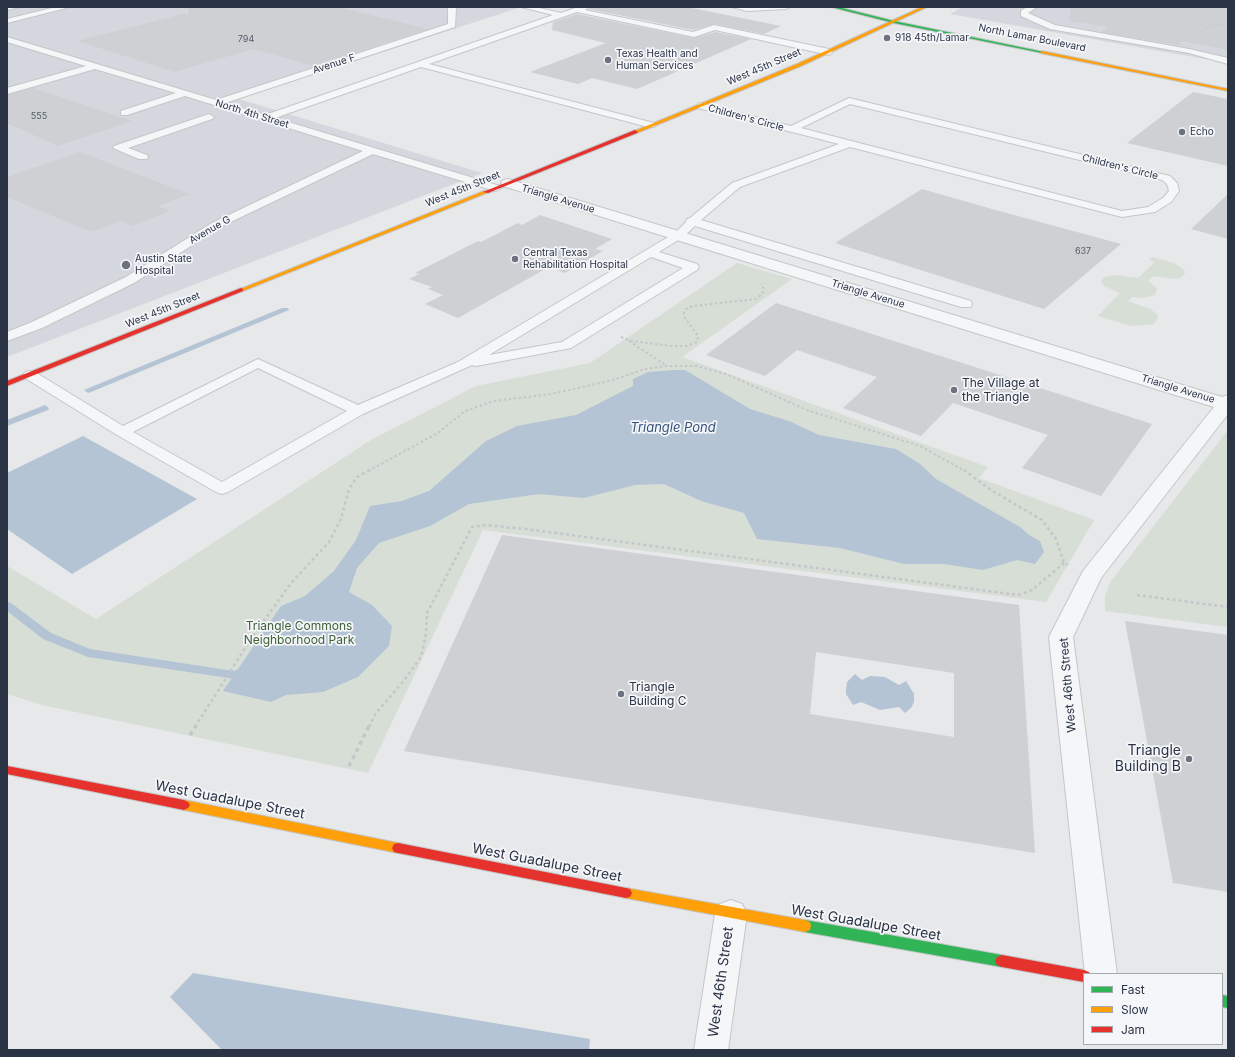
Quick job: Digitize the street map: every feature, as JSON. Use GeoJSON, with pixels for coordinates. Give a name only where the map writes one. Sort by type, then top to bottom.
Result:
{"type":"FeatureCollection","features":[{"type":"Feature","properties":{"kind":"main road","name":"North Lamar Boulevard"},"geometry":{"type":"LineString","coordinates":[[832,7],[847,12],[894,22],[1228,90]]}},
{"type":"Feature","properties":{"kind":"main road"},"geometry":{"type":"LineString","coordinates":[[864,7],[926,19]]}},
{"type":"Feature","properties":{"kind":"main road","name":"West 45th Street"},"geometry":{"type":"LineString","coordinates":[[7,384],[701,106],[829,52],[925,7]]}},
{"type":"Feature","properties":{"kind":"main road"},"geometry":{"type":"LineString","coordinates":[[847,12],[866,25],[868,34]]}},
{"type":"Feature","properties":{"kind":"main road","name":"West Guadalupe Street"},"geometry":{"type":"LineString","coordinates":[[7,770],[731,914],[1083,976]]}},
{"type":"Feature","properties":{"kind":"street","name":"Triangle Avenue"},"geometry":{"type":"LineString","coordinates":[[502,186],[679,236],[1227,403]]}},
{"type":"Feature","properties":{"kind":"street","name":"West 46th Street"},"geometry":{"type":"LineString","coordinates":[[1102,973],[1061,637],[1091,576],[1227,403]]}},
{"type":"Feature","properties":{"kind":"street","name":"West 46th Street"},"geometry":{"type":"LineString","coordinates":[[711,1050],[731,914]]}},
{"type":"Feature","properties":{"kind":"lane"},"geometry":{"type":"LineString","coordinates":[[7,8],[15,7]]}},
{"type":"Feature","properties":{"kind":"lane"},"geometry":{"type":"LineString","coordinates":[[7,21],[66,7]]}},
{"type":"Feature","properties":{"kind":"lane","name":"Avenue F"},"geometry":{"type":"LineString","coordinates":[[216,103],[452,25],[452,7]]}},
{"type":"Feature","properties":{"kind":"lane"},"geometry":{"type":"LineString","coordinates":[[525,7],[562,15]]}},
{"type":"Feature","properties":{"kind":"lane"},"geometry":{"type":"LineString","coordinates":[[265,118],[586,7]]}},
{"type":"Feature","properties":{"kind":"lane"},"geometry":{"type":"LineString","coordinates":[[736,7],[747,9],[786,7]]}},
{"type":"Feature","properties":{"kind":"lane"},"geometry":{"type":"LineString","coordinates":[[1033,7],[1025,11],[1024,14],[1053,27],[1189,51],[1228,61]]}},
{"type":"Feature","properties":{"kind":"lane"},"geometry":{"type":"LineString","coordinates":[[576,10],[694,36],[714,27],[829,52]]}},
{"type":"Feature","properties":{"kind":"lane","name":"North 4th Street"},"geometry":{"type":"LineString","coordinates":[[7,39],[372,150],[502,186]]}},
{"type":"Feature","properties":{"kind":"lane"},"geometry":{"type":"LineString","coordinates":[[420,64],[651,126]]}},
{"type":"Feature","properties":{"kind":"lane"},"geometry":{"type":"LineString","coordinates":[[7,91],[96,66]]}},
{"type":"Feature","properties":{"kind":"lane"},"geometry":{"type":"LineString","coordinates":[[124,113],[186,93]]}},
{"type":"Feature","properties":{"kind":"lane","name":"Children's Circle"},"geometry":{"type":"LineString","coordinates":[[701,106],[792,130],[1122,214],[1150,210],[1167,200],[1174,191],[1172,183],[1166,178],[849,101],[792,130]]}},
{"type":"Feature","properties":{"kind":"lane"},"geometry":{"type":"LineString","coordinates":[[143,157],[118,148],[209,117]]}},
{"type":"Feature","properties":{"kind":"lane"},"geometry":{"type":"LineString","coordinates":[[30,375],[122,432],[222,489],[358,411],[463,365],[679,236],[691,221],[725,193],[743,182],[850,144]]}},
{"type":"Feature","properties":{"kind":"lane","name":"Avenue G"},"geometry":{"type":"LineString","coordinates":[[7,337],[37,325],[130,280],[216,225],[372,150]]}},
{"type":"Feature","properties":{"kind":"lane"},"geometry":{"type":"LineString","coordinates":[[691,221],[966,304]]}},
{"type":"Feature","properties":{"kind":"lane"},"geometry":{"type":"LineString","coordinates":[[463,365],[566,345],[693,267],[650,253]]}},
{"type":"Feature","properties":{"kind":"lane"},"geometry":{"type":"LineString","coordinates":[[122,432],[258,363],[358,411]]}},
{"type":"Feature","properties":{"kind":"path"},"geometry":{"type":"LineString","coordinates":[[626,339],[671,346],[686,346],[698,342],[698,336],[684,313],[686,309],[693,306],[756,299],[762,294],[764,289],[757,282]]}},
{"type":"Feature","properties":{"kind":"path"},"geometry":{"type":"LineString","coordinates":[[620,336],[667,366]]}},
{"type":"Feature","properties":{"kind":"path"},"geometry":{"type":"LineString","coordinates":[[190,735],[251,639],[291,583],[329,542],[341,519],[349,489],[357,477],[438,433],[465,411],[470,409],[494,401],[551,394],[613,380],[644,369],[667,366],[697,366],[726,374],[807,410],[920,446],[959,466],[991,490],[1042,520],[1056,539],[1064,563],[1074,568]]}},
{"type":"Feature","properties":{"kind":"path"},"geometry":{"type":"LineString","coordinates":[[349,766],[376,713],[402,683],[421,657],[426,634],[427,613],[472,527],[484,525],[526,529],[1018,595],[1032,590],[1064,563]]}},
{"type":"Feature","properties":{"kind":"path"},"geometry":{"type":"LineString","coordinates":[[1137,595],[1228,607]]}},
{"type":"Feature","properties":{"kind":"shaded area","name":"Austin State Hospital"},"geometry":{"type":"Polygon","coordinates":[[[7,7],[521,7],[239,99],[482,173],[7,357],[7,7]]]}},
{"type":"Feature","properties":{"kind":"shaded area"},"geometry":{"type":"Polygon","coordinates":[[[963,7],[1228,7],[1228,63],[950,14],[963,7]]]}},
{"type":"Feature","properties":{"kind":"green space"},"geometry":{"type":"Polygon","coordinates":[[[1152,257],[1174,263],[1184,270],[1185,273],[1180,278],[1174,279],[1153,276],[1148,281],[1157,288],[1155,295],[1143,298],[1132,297],[1128,301],[1150,309],[1157,314],[1158,318],[1154,324],[1132,326],[1098,316],[1120,293],[1104,286],[1101,282],[1103,278],[1113,275],[1138,278],[1155,262],[1149,260],[1152,257]]]}},
{"type":"Feature","properties":{"kind":"green space","name":"Triangle Commons Neighborhood Park"},"geometry":{"type":"Polygon","coordinates":[[[737,263],[792,279],[682,357],[988,467],[979,478],[1094,520],[1046,602],[483,530],[368,773],[42,705],[7,694],[7,566],[96,619],[371,440],[476,386],[590,363],[737,263]]]}},
{"type":"Feature","properties":{"kind":"green space"},"geometry":{"type":"Polygon","coordinates":[[[1228,430],[1228,627],[1105,611],[1105,596],[1111,581],[1228,430]]]}},
{"type":"Feature","properties":{"kind":"water","name":"Triangle Pond"},"geometry":{"type":"Polygon","coordinates":[[[685,370],[750,409],[789,421],[819,435],[896,449],[920,464],[936,479],[1020,527],[1029,535],[1040,541],[1044,552],[1035,564],[1017,560],[983,570],[944,564],[904,564],[840,548],[757,539],[744,513],[701,501],[664,484],[635,485],[584,498],[539,494],[469,504],[430,526],[379,543],[357,568],[349,592],[372,605],[392,626],[389,646],[358,677],[323,692],[286,695],[271,702],[223,691],[281,606],[305,596],[334,571],[356,540],[370,506],[402,501],[429,491],[486,441],[517,426],[576,415],[633,386],[633,379],[648,372],[685,370]]]}},
{"type":"Feature","properties":{"kind":"water"},"geometry":{"type":"Polygon","coordinates":[[[83,436],[197,499],[72,574],[7,529],[7,473],[83,436]]]}},
{"type":"Feature","properties":{"kind":"water"},"geometry":{"type":"Polygon","coordinates":[[[855,674],[862,680],[870,676],[885,677],[899,685],[906,681],[914,694],[914,702],[911,708],[905,713],[899,707],[880,710],[861,702],[853,705],[846,694],[846,689],[847,682],[855,674]]]}},
{"type":"Feature","properties":{"kind":"water"},"geometry":{"type":"Polygon","coordinates":[[[193,973],[590,1039],[589,1050],[222,1050],[170,997],[193,973]]]}},
{"type":"Feature","properties":{"kind":"building"},"geometry":{"type":"Polygon","coordinates":[[[189,7],[338,7],[427,29],[314,66],[253,49],[174,72],[78,41],[182,14],[188,15],[189,7]]]}},
{"type":"Feature","properties":{"kind":"building"},"geometry":{"type":"Polygon","coordinates":[[[590,7],[687,7],[781,26],[764,34],[714,24],[693,30],[589,9],[590,7]]]}},
{"type":"Feature","properties":{"kind":"building"},"geometry":{"type":"Polygon","coordinates":[[[1071,7],[1228,7],[1228,50],[1183,41],[1178,45],[1101,32],[1108,27],[1070,21],[1071,7]]]}},
{"type":"Feature","properties":{"kind":"building"},"geometry":{"type":"Polygon","coordinates":[[[577,14],[694,38],[715,32],[751,39],[637,89],[592,78],[578,84],[530,72],[606,43],[552,30],[553,22],[577,14]]]}},
{"type":"Feature","properties":{"kind":"building"},"geometry":{"type":"Polygon","coordinates":[[[33,88],[132,121],[58,146],[7,123],[7,95],[33,88]]]}},
{"type":"Feature","properties":{"kind":"building","name":"Echo"},"geometry":{"type":"Polygon","coordinates":[[[1193,92],[1228,99],[1228,166],[1127,143],[1193,92]]]}},
{"type":"Feature","properties":{"kind":"building"},"geometry":{"type":"Polygon","coordinates":[[[80,152],[189,194],[158,206],[170,211],[132,226],[121,221],[91,232],[7,197],[7,177],[80,152]]]}},
{"type":"Feature","properties":{"kind":"building"},"geometry":{"type":"Polygon","coordinates":[[[922,189],[1121,244],[1044,309],[835,243],[922,189]]]}},
{"type":"Feature","properties":{"kind":"building"},"geometry":{"type":"Polygon","coordinates":[[[1228,194],[1228,239],[1191,229],[1228,194]]]}},
{"type":"Feature","properties":{"kind":"building","name":"Central Texas Rehabilitation Hospital"},"geometry":{"type":"Polygon","coordinates":[[[540,215],[612,239],[595,249],[603,251],[565,273],[549,267],[458,318],[425,304],[443,295],[428,289],[432,287],[409,279],[419,274],[415,273],[478,241],[481,242],[518,223],[522,225],[540,215]]]}},
{"type":"Feature","properties":{"kind":"building","name":"The Village at the Triangle"},"geometry":{"type":"Polygon","coordinates":[[[776,303],[1152,424],[1101,496],[1022,468],[1048,435],[953,403],[921,436],[843,408],[877,377],[797,350],[765,376],[706,355],[776,303]]]}},
{"type":"Feature","properties":{"kind":"building","name":"Triangle Building C"},"geometry":{"type":"Polygon","coordinates":[[[502,535],[1019,605],[1035,853],[404,751],[502,535]],[[816,652],[810,714],[954,737],[954,673],[816,652]]]}},
{"type":"Feature","properties":{"kind":"building","name":"Triangle Building B"},"geometry":{"type":"Polygon","coordinates":[[[1125,621],[1228,635],[1228,892],[1173,883],[1125,621]]]}},
{"type":"Feature","properties":{"kind":"waterway"},"geometry":{"type":"LineString","coordinates":[[88,390],[285,310]]}},
{"type":"Feature","properties":{"kind":"waterway"},"geometry":{"type":"LineString","coordinates":[[7,423],[45,408]]}},
{"type":"Feature","properties":{"kind":"waterway"},"geometry":{"type":"LineString","coordinates":[[7,606],[47,636],[88,653],[235,675],[246,670]]}},
{"type":"Feature","properties":{"kind":"traffic: fast"},"geometry":{"type":"LineString","coordinates":[[833,7],[894,22],[1042,52]]}},
{"type":"Feature","properties":{"kind":"traffic: fast"},"geometry":{"type":"LineString","coordinates":[[805,926],[1002,961]]}},
{"type":"Feature","properties":{"kind":"traffic: fast"},"geometry":{"type":"LineString","coordinates":[[1223,1001],[1228,1002]]}},
{"type":"Feature","properties":{"kind":"traffic: slow"},"geometry":{"type":"LineString","coordinates":[[635,132],[799,65],[925,7]]}},
{"type":"Feature","properties":{"kind":"traffic: slow"},"geometry":{"type":"LineString","coordinates":[[1042,52],[1228,90]]}},
{"type":"Feature","properties":{"kind":"traffic: slow"},"geometry":{"type":"LineString","coordinates":[[241,290],[486,192]]}},
{"type":"Feature","properties":{"kind":"traffic: slow"},"geometry":{"type":"LineString","coordinates":[[184,805],[398,848]]}},
{"type":"Feature","properties":{"kind":"traffic: slow"},"geometry":{"type":"LineString","coordinates":[[626,893],[805,926]]}},
{"type":"Feature","properties":{"kind":"traffic: jam"},"geometry":{"type":"LineString","coordinates":[[486,192],[635,132]]}},
{"type":"Feature","properties":{"kind":"traffic: jam"},"geometry":{"type":"LineString","coordinates":[[7,384],[241,290]]}},
{"type":"Feature","properties":{"kind":"traffic: jam"},"geometry":{"type":"LineString","coordinates":[[7,770],[184,805]]}},
{"type":"Feature","properties":{"kind":"traffic: jam"},"geometry":{"type":"LineString","coordinates":[[398,848],[626,893]]}},
{"type":"Feature","properties":{"kind":"traffic: jam"},"geometry":{"type":"LineString","coordinates":[[1002,961],[1083,976]]}},
{"type":"Feature","properties":{"kind":"place","name":"918 45th/Lamar"},"geometry":{"type":"Point","coordinates":[887,38]}},
{"type":"Feature","properties":{"kind":"place","name":"Texas Health and Human Services"},"geometry":{"type":"Point","coordinates":[608,60]}},
{"type":"Feature","properties":{"kind":"place","name":"Echo"},"geometry":{"type":"Point","coordinates":[1182,132]}},
{"type":"Feature","properties":{"kind":"place","name":"Central Texas Rehabilitation Hospital"},"geometry":{"type":"Point","coordinates":[515,259]}},
{"type":"Feature","properties":{"kind":"place","name":"Austin State Hospital"},"geometry":{"type":"Point","coordinates":[126,265]}},
{"type":"Feature","properties":{"kind":"place","name":"The Village at the Triangle"},"geometry":{"type":"Point","coordinates":[954,390]}},
{"type":"Feature","properties":{"kind":"place","name":"Triangle Building C"},"geometry":{"type":"Point","coordinates":[621,694]}},
{"type":"Feature","properties":{"kind":"place","name":"Triangle Building B"},"geometry":{"type":"Point","coordinates":[1189,759]}}]}
